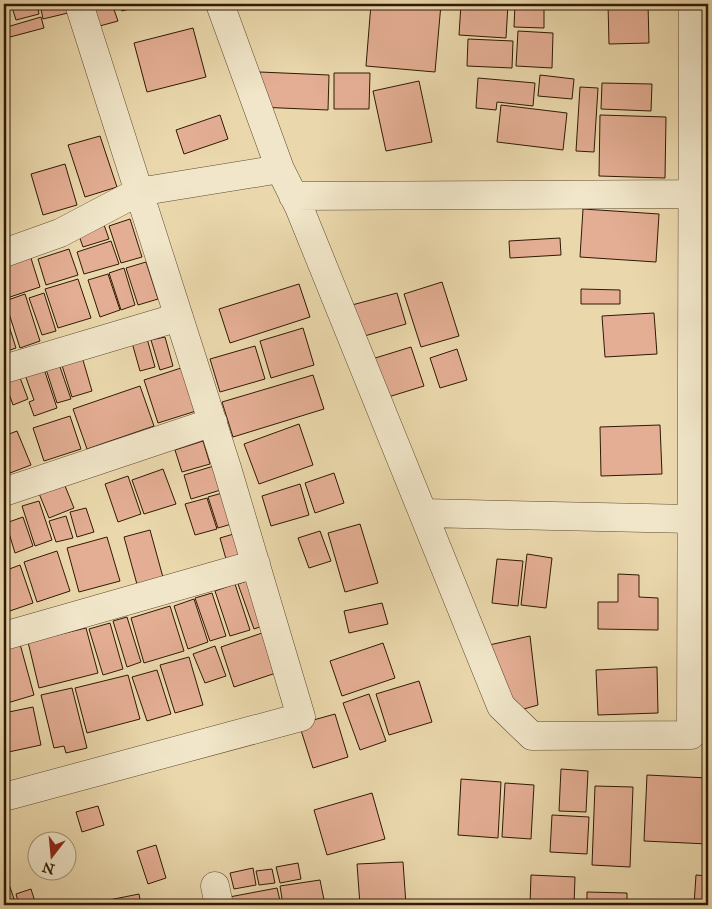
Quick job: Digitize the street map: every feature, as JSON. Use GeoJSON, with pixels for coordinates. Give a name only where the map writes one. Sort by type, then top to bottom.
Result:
{"type":"FeatureCollection","features":[{"type":"Feature","properties":{"kind":"street"},"geometry":{"type":"LineString","coordinates":[[4,797],[301,717],[213,422],[79,4]]}},
{"type":"Feature","properties":{"kind":"street"},"geometry":{"type":"LineString","coordinates":[[220,4],[280,169],[299,207],[501,706],[532,736],[691,735],[692,4]]}},
{"type":"Feature","properties":{"kind":"street"},"geometry":{"type":"LineString","coordinates":[[4,253],[60,233],[139,193],[280,169]]}},
{"type":"Feature","properties":{"kind":"street"},"geometry":{"type":"LineString","coordinates":[[294,196],[692,194]]}},
{"type":"Feature","properties":{"kind":"street"},"geometry":{"type":"LineString","coordinates":[[4,369],[179,317]]}},
{"type":"Feature","properties":{"kind":"street"},"geometry":{"type":"LineString","coordinates":[[4,492],[213,422]]}},
{"type":"Feature","properties":{"kind":"street"},"geometry":{"type":"LineString","coordinates":[[423,513],[691,519]]}},
{"type":"Feature","properties":{"kind":"street"},"geometry":{"type":"LineString","coordinates":[[4,636],[256,564]]}},
{"type":"Feature","properties":{"kind":"building"},"geometry":{"type":"Polygon","coordinates":[[[11,4],[37,4],[39,14],[16,20],[11,4]]]}},
{"type":"Feature","properties":{"kind":"building"},"geometry":{"type":"Polygon","coordinates":[[[40,4],[70,4],[72,12],[43,19],[40,4]]]}},
{"type":"Feature","properties":{"kind":"building"},"geometry":{"type":"Polygon","coordinates":[[[89,4],[112,4],[118,21],[96,27],[89,4]]]}},
{"type":"Feature","properties":{"kind":"building"},"geometry":{"type":"Polygon","coordinates":[[[119,4],[140,4],[140,6],[122,11],[119,4]]]}},
{"type":"Feature","properties":{"kind":"building"},"geometry":{"type":"Polygon","coordinates":[[[371,4],[441,4],[435,72],[366,66],[371,4]]]}},
{"type":"Feature","properties":{"kind":"building"},"geometry":{"type":"Polygon","coordinates":[[[461,4],[508,4],[506,38],[459,35],[461,4]]]}},
{"type":"Feature","properties":{"kind":"building"},"geometry":{"type":"Polygon","coordinates":[[[515,4],[544,4],[544,28],[514,27],[515,4]]]}},
{"type":"Feature","properties":{"kind":"building"},"geometry":{"type":"Polygon","coordinates":[[[608,4],[648,4],[649,43],[609,44],[608,4]]]}},
{"type":"Feature","properties":{"kind":"building"},"geometry":{"type":"Polygon","coordinates":[[[41,17],[44,28],[10,37],[7,27],[41,17]]]}},
{"type":"Feature","properties":{"kind":"building"},"geometry":{"type":"Polygon","coordinates":[[[193,28],[206,77],[147,92],[134,43],[193,28]]]}},
{"type":"Feature","properties":{"kind":"building"},"geometry":{"type":"Polygon","coordinates":[[[518,31],[553,33],[552,68],[516,66],[518,31]]]}},
{"type":"Feature","properties":{"kind":"building"},"geometry":{"type":"Polygon","coordinates":[[[468,39],[513,41],[512,68],[467,66],[468,39]]]}},
{"type":"Feature","properties":{"kind":"building"},"geometry":{"type":"Polygon","coordinates":[[[260,72],[329,75],[328,110],[258,107],[260,72]]]}},
{"type":"Feature","properties":{"kind":"building"},"geometry":{"type":"Polygon","coordinates":[[[334,73],[370,73],[369,109],[334,109],[334,73]]]}},
{"type":"Feature","properties":{"kind":"building"},"geometry":{"type":"Polygon","coordinates":[[[540,75],[574,79],[572,99],[538,96],[540,75]]]}},
{"type":"Feature","properties":{"kind":"building"},"geometry":{"type":"Polygon","coordinates":[[[478,78],[535,83],[533,106],[497,102],[496,110],[476,108],[478,78]]]}},
{"type":"Feature","properties":{"kind":"building"},"geometry":{"type":"Polygon","coordinates":[[[419,81],[432,142],[386,151],[373,91],[419,81]]]}},
{"type":"Feature","properties":{"kind":"building"},"geometry":{"type":"Polygon","coordinates":[[[602,83],[652,84],[651,111],[601,109],[602,83]]]}},
{"type":"Feature","properties":{"kind":"building"},"geometry":{"type":"Polygon","coordinates":[[[580,87],[598,88],[594,152],[576,151],[580,87]]]}},
{"type":"Feature","properties":{"kind":"building"},"geometry":{"type":"Polygon","coordinates":[[[501,105],[567,113],[563,150],[497,142],[501,105]]]}},
{"type":"Feature","properties":{"kind":"building"},"geometry":{"type":"Polygon","coordinates":[[[220,115],[228,139],[184,154],[176,130],[220,115]]]}},
{"type":"Feature","properties":{"kind":"building"},"geometry":{"type":"Polygon","coordinates":[[[600,115],[666,117],[665,178],[599,176],[600,115]]]}},
{"type":"Feature","properties":{"kind":"building"},"geometry":{"type":"Polygon","coordinates":[[[100,136],[117,187],[85,197],[68,145],[100,136]]]}},
{"type":"Feature","properties":{"kind":"building"},"geometry":{"type":"Polygon","coordinates":[[[65,164],[77,205],[43,215],[31,174],[65,164]]]}},
{"type":"Feature","properties":{"kind":"building"},"geometry":{"type":"Polygon","coordinates":[[[583,209],[659,214],[656,262],[580,257],[583,209]]]}},
{"type":"Feature","properties":{"kind":"building"},"geometry":{"type":"Polygon","coordinates":[[[130,219],[142,257],[121,263],[109,226],[130,219]]]}},
{"type":"Feature","properties":{"kind":"building"},"geometry":{"type":"Polygon","coordinates":[[[103,222],[109,239],[83,247],[77,230],[103,222]]]}},
{"type":"Feature","properties":{"kind":"building"},"geometry":{"type":"Polygon","coordinates":[[[560,238],[561,255],[510,258],[509,241],[560,238]]]}},
{"type":"Feature","properties":{"kind":"building"},"geometry":{"type":"Polygon","coordinates":[[[111,241],[119,264],[84,274],[77,252],[111,241]]]}},
{"type":"Feature","properties":{"kind":"building"},"geometry":{"type":"Polygon","coordinates":[[[69,249],[78,275],[46,285],[38,259],[69,249]]]}},
{"type":"Feature","properties":{"kind":"building"},"geometry":{"type":"Polygon","coordinates":[[[30,255],[40,287],[4,299],[4,263],[30,255]]]}},
{"type":"Feature","properties":{"kind":"building"},"geometry":{"type":"Polygon","coordinates":[[[146,262],[158,299],[138,305],[126,268],[146,262]]]}},
{"type":"Feature","properties":{"kind":"building"},"geometry":{"type":"Polygon","coordinates":[[[124,268],[135,305],[121,310],[109,273],[124,268]]]}},
{"type":"Feature","properties":{"kind":"building"},"geometry":{"type":"Polygon","coordinates":[[[108,274],[120,310],[100,317],[88,280],[108,274]]]}},
{"type":"Feature","properties":{"kind":"building"},"geometry":{"type":"Polygon","coordinates":[[[78,279],[91,318],[58,328],[45,289],[78,279]]]}},
{"type":"Feature","properties":{"kind":"building"},"geometry":{"type":"Polygon","coordinates":[[[442,282],[459,336],[421,347],[404,294],[442,282]]]}},
{"type":"Feature","properties":{"kind":"building"},"geometry":{"type":"Polygon","coordinates":[[[299,284],[310,317],[230,343],[219,309],[299,284]]]}},
{"type":"Feature","properties":{"kind":"building"},"geometry":{"type":"Polygon","coordinates":[[[581,289],[620,290],[620,304],[581,304],[581,289]]]}},
{"type":"Feature","properties":{"kind":"building"},"geometry":{"type":"Polygon","coordinates":[[[44,293],[56,331],[42,335],[29,298],[44,293]]]}},
{"type":"Feature","properties":{"kind":"building"},"geometry":{"type":"Polygon","coordinates":[[[397,293],[406,324],[361,337],[352,305],[397,293]]]}},
{"type":"Feature","properties":{"kind":"building"},"geometry":{"type":"Polygon","coordinates":[[[25,294],[40,341],[20,348],[5,301],[25,294]]]}},
{"type":"Feature","properties":{"kind":"building"},"geometry":{"type":"Polygon","coordinates":[[[4,310],[16,348],[4,352],[4,310]]]}},
{"type":"Feature","properties":{"kind":"building"},"geometry":{"type":"Polygon","coordinates":[[[654,313],[657,354],[605,357],[602,316],[654,313]]]}},
{"type":"Feature","properties":{"kind":"building"},"geometry":{"type":"Polygon","coordinates":[[[303,328],[314,365],[271,378],[260,341],[303,328]]]}},
{"type":"Feature","properties":{"kind":"building"},"geometry":{"type":"Polygon","coordinates":[[[146,335],[155,367],[140,371],[131,339],[146,335]]]}},
{"type":"Feature","properties":{"kind":"building"},"geometry":{"type":"Polygon","coordinates":[[[165,337],[173,366],[160,370],[151,340],[165,337]]]}},
{"type":"Feature","properties":{"kind":"building"},"geometry":{"type":"Polygon","coordinates":[[[255,346],[265,379],[220,392],[210,359],[255,346]]]}},
{"type":"Feature","properties":{"kind":"building"},"geometry":{"type":"Polygon","coordinates":[[[411,347],[424,386],[385,398],[372,359],[411,347]]]}},
{"type":"Feature","properties":{"kind":"building"},"geometry":{"type":"Polygon","coordinates":[[[457,349],[467,380],[440,388],[430,358],[457,349]]]}},
{"type":"Feature","properties":{"kind":"building"},"geometry":{"type":"Polygon","coordinates":[[[80,350],[92,391],[72,397],[59,356],[80,350]]]}},
{"type":"Feature","properties":{"kind":"building"},"geometry":{"type":"Polygon","coordinates":[[[59,364],[71,399],[57,403],[46,369],[59,364]]]}},
{"type":"Feature","properties":{"kind":"building"},"geometry":{"type":"Polygon","coordinates":[[[43,366],[57,408],[34,416],[29,402],[34,400],[24,372],[43,366]]]}},
{"type":"Feature","properties":{"kind":"building"},"geometry":{"type":"Polygon","coordinates":[[[181,368],[196,411],[158,423],[144,380],[181,368]]]}},
{"type":"Feature","properties":{"kind":"building"},"geometry":{"type":"Polygon","coordinates":[[[19,375],[28,399],[13,405],[4,380],[19,375]]]}},
{"type":"Feature","properties":{"kind":"building"},"geometry":{"type":"Polygon","coordinates":[[[313,375],[324,409],[233,437],[222,402],[313,375]]]}},
{"type":"Feature","properties":{"kind":"building"},"geometry":{"type":"Polygon","coordinates":[[[140,386],[154,426],[87,449],[73,409],[140,386]]]}},
{"type":"Feature","properties":{"kind":"building"},"geometry":{"type":"Polygon","coordinates":[[[70,416],[81,449],[44,461],[33,428],[70,416]]]}},
{"type":"Feature","properties":{"kind":"building"},"geometry":{"type":"Polygon","coordinates":[[[299,424],[313,465],[259,484],[244,444],[299,424]]]}},
{"type":"Feature","properties":{"kind":"building"},"geometry":{"type":"Polygon","coordinates":[[[660,425],[662,474],[601,476],[600,427],[660,425]]]}},
{"type":"Feature","properties":{"kind":"building"},"geometry":{"type":"Polygon","coordinates":[[[17,431],[31,465],[10,473],[4,457],[4,436],[17,431]]]}},
{"type":"Feature","properties":{"kind":"building"},"geometry":{"type":"Polygon","coordinates":[[[203,441],[210,464],[182,472],[175,450],[203,441]]]}},
{"type":"Feature","properties":{"kind":"building"},"geometry":{"type":"Polygon","coordinates":[[[217,465],[224,489],[191,499],[184,475],[217,465]]]}},
{"type":"Feature","properties":{"kind":"building"},"geometry":{"type":"Polygon","coordinates":[[[163,469],[176,504],[144,514],[132,480],[163,469]]]}},
{"type":"Feature","properties":{"kind":"building"},"geometry":{"type":"Polygon","coordinates":[[[334,473],[344,503],[315,513],[305,483],[334,473]]]}},
{"type":"Feature","properties":{"kind":"building"},"geometry":{"type":"Polygon","coordinates":[[[128,476],[141,514],[118,522],[105,484],[128,476]]]}},
{"type":"Feature","properties":{"kind":"building"},"geometry":{"type":"Polygon","coordinates":[[[63,481],[74,508],[49,518],[38,491],[63,481]]]}},
{"type":"Feature","properties":{"kind":"building"},"geometry":{"type":"Polygon","coordinates":[[[300,484],[309,515],[271,526],[262,496],[300,484]]]}},
{"type":"Feature","properties":{"kind":"building"},"geometry":{"type":"Polygon","coordinates":[[[226,492],[235,523],[218,528],[208,497],[226,492]]]}},
{"type":"Feature","properties":{"kind":"building"},"geometry":{"type":"Polygon","coordinates":[[[207,498],[217,529],[195,535],[185,504],[207,498]]]}},
{"type":"Feature","properties":{"kind":"building"},"geometry":{"type":"Polygon","coordinates":[[[39,501],[52,540],[35,546],[22,506],[39,501]]]}},
{"type":"Feature","properties":{"kind":"building"},"geometry":{"type":"Polygon","coordinates":[[[86,508],[94,532],[77,537],[70,512],[86,508]]]}},
{"type":"Feature","properties":{"kind":"building"},"geometry":{"type":"Polygon","coordinates":[[[66,516],[73,538],[56,542],[49,521],[66,516]]]}},
{"type":"Feature","properties":{"kind":"building"},"geometry":{"type":"Polygon","coordinates":[[[23,517],[33,546],[15,553],[6,523],[23,517]]]}},
{"type":"Feature","properties":{"kind":"building"},"geometry":{"type":"Polygon","coordinates":[[[360,524],[378,583],[345,592],[328,533],[360,524]]]}},
{"type":"Feature","properties":{"kind":"building"},"geometry":{"type":"Polygon","coordinates":[[[150,530],[164,581],[138,588],[124,537],[150,530]]]}},
{"type":"Feature","properties":{"kind":"building"},"geometry":{"type":"Polygon","coordinates":[[[320,531],[331,561],[309,568],[298,538],[320,531]]]}},
{"type":"Feature","properties":{"kind":"building"},"geometry":{"type":"Polygon","coordinates":[[[237,533],[243,554],[226,559],[220,538],[237,533]]]}},
{"type":"Feature","properties":{"kind":"building"},"geometry":{"type":"Polygon","coordinates":[[[107,537],[120,581],[79,592],[67,548],[107,537]]]}},
{"type":"Feature","properties":{"kind":"building"},"geometry":{"type":"Polygon","coordinates":[[[57,551],[70,591],[37,602],[24,562],[57,551]]]}},
{"type":"Feature","properties":{"kind":"building"},"geometry":{"type":"Polygon","coordinates":[[[527,554],[552,558],[546,608],[521,605],[527,554]]]}},
{"type":"Feature","properties":{"kind":"building"},"geometry":{"type":"Polygon","coordinates":[[[497,559],[523,561],[518,606],[492,603],[497,559]]]}},
{"type":"Feature","properties":{"kind":"building"},"geometry":{"type":"Polygon","coordinates":[[[20,565],[33,603],[4,613],[4,571],[20,565]]]}},
{"type":"Feature","properties":{"kind":"building"},"geometry":{"type":"Polygon","coordinates":[[[618,574],[639,575],[639,597],[658,598],[658,630],[598,629],[598,602],[618,602],[618,574]]]}},
{"type":"Feature","properties":{"kind":"building"},"geometry":{"type":"Polygon","coordinates":[[[256,578],[271,623],[254,629],[238,584],[256,578]]]}},
{"type":"Feature","properties":{"kind":"building"},"geometry":{"type":"Polygon","coordinates":[[[235,584],[250,630],[230,636],[215,591],[235,584]]]}},
{"type":"Feature","properties":{"kind":"building"},"geometry":{"type":"Polygon","coordinates":[[[212,593],[226,636],[210,641],[195,598],[212,593]]]}},
{"type":"Feature","properties":{"kind":"building"},"geometry":{"type":"Polygon","coordinates":[[[194,599],[208,642],[188,649],[174,606],[194,599]]]}},
{"type":"Feature","properties":{"kind":"building"},"geometry":{"type":"Polygon","coordinates":[[[382,603],[388,624],[349,633],[344,611],[382,603]]]}},
{"type":"Feature","properties":{"kind":"building"},"geometry":{"type":"Polygon","coordinates":[[[170,606],[184,651],[144,663],[131,618],[170,606]]]}},
{"type":"Feature","properties":{"kind":"building"},"geometry":{"type":"Polygon","coordinates":[[[127,617],[141,662],[127,667],[113,621],[127,617]]]}},
{"type":"Feature","properties":{"kind":"building"},"geometry":{"type":"Polygon","coordinates":[[[110,623],[123,669],[103,675],[89,629],[110,623]]]}},
{"type":"Feature","properties":{"kind":"building"},"geometry":{"type":"Polygon","coordinates":[[[86,628],[98,673],[39,688],[28,642],[86,628]]]}},
{"type":"Feature","properties":{"kind":"building"},"geometry":{"type":"Polygon","coordinates":[[[268,631],[282,671],[234,687],[221,647],[268,631]]]}},
{"type":"Feature","properties":{"kind":"building"},"geometry":{"type":"Polygon","coordinates":[[[530,636],[538,705],[510,713],[480,647],[530,636]]]}},
{"type":"Feature","properties":{"kind":"building"},"geometry":{"type":"Polygon","coordinates":[[[383,643],[395,678],[342,696],[330,661],[383,643]]]}},
{"type":"Feature","properties":{"kind":"building"},"geometry":{"type":"Polygon","coordinates":[[[20,644],[34,695],[4,704],[4,648],[20,644]]]}},
{"type":"Feature","properties":{"kind":"building"},"geometry":{"type":"Polygon","coordinates":[[[215,646],[226,676],[205,683],[193,654],[215,646]]]}},
{"type":"Feature","properties":{"kind":"building"},"geometry":{"type":"Polygon","coordinates":[[[189,657],[203,705],[175,713],[160,665],[189,657]]]}},
{"type":"Feature","properties":{"kind":"building"},"geometry":{"type":"Polygon","coordinates":[[[657,667],[658,713],[598,715],[596,670],[657,667]]]}},
{"type":"Feature","properties":{"kind":"building"},"geometry":{"type":"Polygon","coordinates":[[[157,670],[171,714],[147,721],[132,677],[157,670]]]}},
{"type":"Feature","properties":{"kind":"building"},"geometry":{"type":"Polygon","coordinates":[[[128,675],[140,719],[87,733],[75,688],[128,675]]]}},
{"type":"Feature","properties":{"kind":"building"},"geometry":{"type":"Polygon","coordinates":[[[419,681],[432,722],[389,735],[376,694],[419,681]]]}},
{"type":"Feature","properties":{"kind":"building"},"geometry":{"type":"Polygon","coordinates":[[[72,688],[87,748],[66,753],[64,746],[54,748],[41,695],[72,688]]]}},
{"type":"Feature","properties":{"kind":"building"},"geometry":{"type":"Polygon","coordinates":[[[369,694],[386,741],[360,750],[343,703],[369,694]]]}},
{"type":"Feature","properties":{"kind":"building"},"geometry":{"type":"Polygon","coordinates":[[[33,707],[41,745],[4,753],[4,713],[33,707]]]}},
{"type":"Feature","properties":{"kind":"building"},"geometry":{"type":"Polygon","coordinates":[[[335,714],[348,757],[313,768],[299,724],[335,714]]]}},
{"type":"Feature","properties":{"kind":"building"},"geometry":{"type":"Polygon","coordinates":[[[561,769],[588,771],[586,812],[559,811],[561,769]]]}},
{"type":"Feature","properties":{"kind":"building"},"geometry":{"type":"Polygon","coordinates":[[[647,775],[708,778],[708,844],[644,841],[647,775]]]}},
{"type":"Feature","properties":{"kind":"building"},"geometry":{"type":"Polygon","coordinates":[[[461,779],[501,782],[498,838],[458,835],[461,779]]]}},
{"type":"Feature","properties":{"kind":"building"},"geometry":{"type":"Polygon","coordinates":[[[505,783],[534,785],[531,839],[502,837],[505,783]]]}},
{"type":"Feature","properties":{"kind":"building"},"geometry":{"type":"Polygon","coordinates":[[[595,786],[633,787],[630,867],[592,865],[595,786]]]}},
{"type":"Feature","properties":{"kind":"building"},"geometry":{"type":"Polygon","coordinates":[[[372,793],[385,839],[327,855],[314,810],[372,793]]]}},
{"type":"Feature","properties":{"kind":"building"},"geometry":{"type":"Polygon","coordinates":[[[98,806],[104,825],[82,832],[76,812],[98,806]]]}},
{"type":"Feature","properties":{"kind":"building"},"geometry":{"type":"Polygon","coordinates":[[[552,815],[589,817],[587,854],[550,852],[552,815]]]}},
{"type":"Feature","properties":{"kind":"building"},"geometry":{"type":"Polygon","coordinates":[[[156,845],[166,878],[148,884],[137,851],[156,845]]]}},
{"type":"Feature","properties":{"kind":"building"},"geometry":{"type":"Polygon","coordinates":[[[403,862],[406,905],[360,905],[357,864],[403,862]]]}},
{"type":"Feature","properties":{"kind":"building"},"geometry":{"type":"Polygon","coordinates":[[[298,863],[301,879],[280,883],[276,867],[298,863]]]}},
{"type":"Feature","properties":{"kind":"building"},"geometry":{"type":"Polygon","coordinates":[[[253,868],[256,885],[234,889],[230,873],[253,868]]]}},
{"type":"Feature","properties":{"kind":"building"},"geometry":{"type":"Polygon","coordinates":[[[272,869],[275,883],[259,885],[256,871],[272,869]]]}},
{"type":"Feature","properties":{"kind":"building"},"geometry":{"type":"Polygon","coordinates":[[[531,875],[575,877],[574,905],[530,905],[531,875]]]}},
{"type":"Feature","properties":{"kind":"building"},"geometry":{"type":"Polygon","coordinates":[[[696,875],[708,876],[708,905],[694,905],[696,875]]]}},
{"type":"Feature","properties":{"kind":"building"},"geometry":{"type":"Polygon","coordinates":[[[320,880],[325,905],[283,905],[280,886],[320,880]]]}},
{"type":"Feature","properties":{"kind":"building"},"geometry":{"type":"Polygon","coordinates":[[[9,884],[15,902],[4,905],[4,886],[9,884]]]}},
{"type":"Feature","properties":{"kind":"building"},"geometry":{"type":"Polygon","coordinates":[[[277,888],[281,905],[226,905],[224,898],[277,888]]]}},
{"type":"Feature","properties":{"kind":"building"},"geometry":{"type":"Polygon","coordinates":[[[31,889],[36,905],[19,905],[16,894],[31,889]]]}},
{"type":"Feature","properties":{"kind":"building"},"geometry":{"type":"Polygon","coordinates":[[[587,892],[627,893],[627,905],[587,905],[587,892]]]}},
{"type":"Feature","properties":{"kind":"building"},"geometry":{"type":"Polygon","coordinates":[[[139,894],[141,905],[111,905],[109,900],[139,894]]]}}]}
